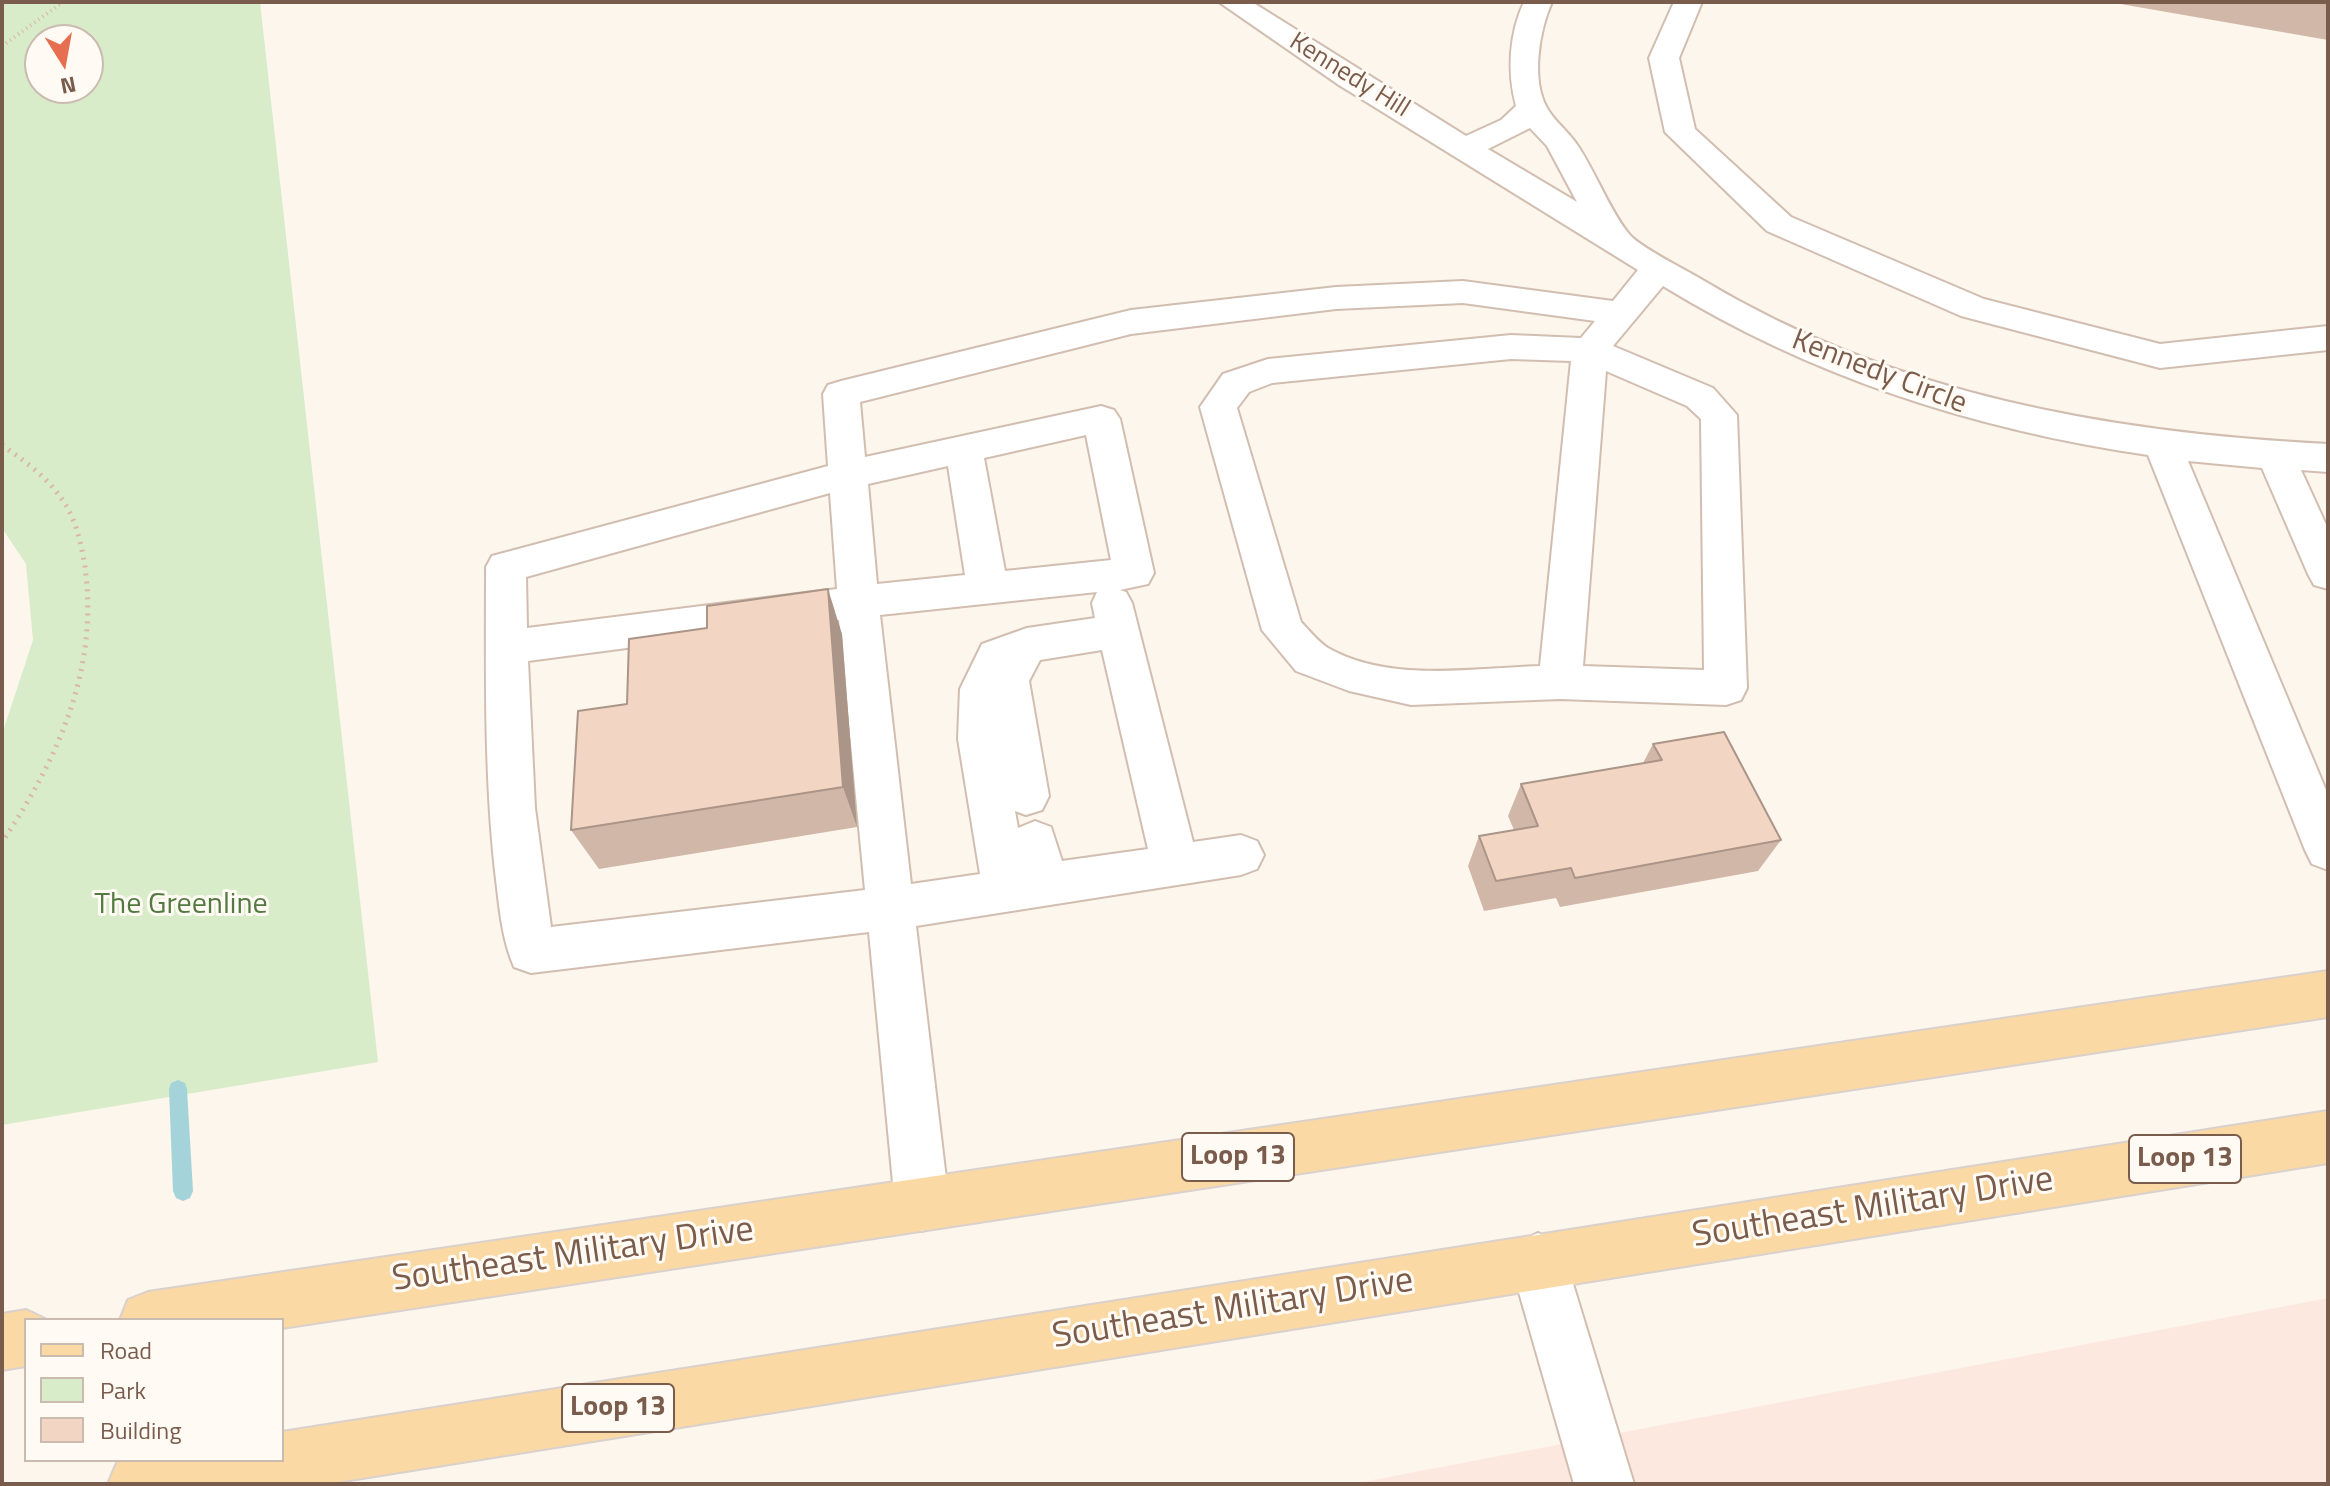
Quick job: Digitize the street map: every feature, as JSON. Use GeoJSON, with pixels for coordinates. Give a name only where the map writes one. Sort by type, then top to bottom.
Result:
{"type":"FeatureCollection","features":[{"type":"Feature","properties":{"kind":"main road","name":"Southeast Military Drive"},"geometry":{"type":"LineString","coordinates":[[161,1318],[2328,994]]}},
{"type":"Feature","properties":{"kind":"main road","name":"Southeast Military Drive"},"geometry":{"type":"LineString","coordinates":[[284,1461],[2328,1137]]}},
{"type":"Feature","properties":{"kind":"main road"},"geometry":{"type":"LineString","coordinates":[[2,1342],[24,1338]]}},
{"type":"Feature","properties":{"kind":"main road","name":"Southeast Military Drive"},"geometry":{"type":"LineString","coordinates":[[138,1484],[276,1462]]}},
{"type":"Feature","properties":{"kind":"street","name":"Kennedy Hill"},"geometry":{"type":"LineString","coordinates":[[1233,2],[1465,148]]}},
{"type":"Feature","properties":{"kind":"street"},"geometry":{"type":"LineString","coordinates":[[1688,2],[1664,58],[1680,132],[1779,224],[1973,308],[2160,356],[2328,338]]}},
{"type":"Feature","properties":{"kind":"street"},"geometry":{"type":"LineString","coordinates":[[1465,148],[1512,127],[1532,107],[1526,61],[1527,6]]}},
{"type":"Feature","properties":{"kind":"street","name":"Kennedy Circle"},"geometry":{"type":"LineString","coordinates":[[1532,107],[1561,144],[1591,202],[1618,240]]}},
{"type":"Feature","properties":{"kind":"street","name":"Kennedy Circle"},"geometry":{"type":"LineString","coordinates":[[1465,148],[1752,322],[1806,349],[1917,392],[2056,428],[2163,446],[2328,458]]}},
{"type":"Feature","properties":{"kind":"street"},"geometry":{"type":"LineString","coordinates":[[1560,682],[1590,350],[1659,268]]}},
{"type":"Feature","properties":{"kind":"street"},"geometry":{"type":"LineString","coordinates":[[922,1204],[858,602],[841,394],[1131,322],[1336,298],[1463,292],[1621,313]]}},
{"type":"Feature","properties":{"kind":"street"},"geometry":{"type":"LineString","coordinates":[[1511,347],[1590,350],[1700,397],[1719,415],[1726,688],[1560,682],[1411,688],[1349,674],[1311,659],[1283,630],[1218,407],[1236,383],[1268,371],[1511,347]]}},
{"type":"Feature","properties":{"kind":"street"},"geometry":{"type":"LineString","coordinates":[[507,647],[858,602],[1134,573],[1101,419],[849,474],[506,567],[506,724],[519,890],[531,951],[892,908],[1241,855]]}},
{"type":"Feature","properties":{"kind":"street"},"geometry":{"type":"LineString","coordinates":[[2163,446],[2328,850]]}},
{"type":"Feature","properties":{"kind":"street"},"geometry":{"type":"LineString","coordinates":[[964,449],[988,589]]}},
{"type":"Feature","properties":{"kind":"street"},"geometry":{"type":"LineString","coordinates":[[2276,456],[2328,574]]}},
{"type":"Feature","properties":{"kind":"street"},"geometry":{"type":"LineString","coordinates":[[1106,577],[1175,865]]}},
{"type":"Feature","properties":{"kind":"street"},"geometry":{"type":"LineString","coordinates":[[1025,888],[980,739],[981,689],[997,656],[1027,645],[1118,631]]}},
{"type":"Feature","properties":{"kind":"street"},"geometry":{"type":"LineString","coordinates":[[1026,796],[1008,681],[1027,645]]}},
{"type":"Feature","properties":{"kind":"street"},"geometry":{"type":"LineString","coordinates":[[1025,888],[1035,841]]}},
{"type":"Feature","properties":{"kind":"street"},"geometry":{"type":"LineString","coordinates":[[1538,1261],[1604,1484]]}},
{"type":"Feature","properties":{"kind":"path"},"geometry":{"type":"LineString","coordinates":[[2,46],[63,2]]}},
{"type":"Feature","properties":{"kind":"path"},"geometry":{"type":"LineString","coordinates":[[2,445],[59,495],[78,531],[88,577],[90,627],[83,675],[66,725],[26,809],[2,842]]}},
{"type":"Feature","properties":{"kind":"shaded area"},"geometry":{"type":"Polygon","coordinates":[[[2328,1298],[2328,1484],[1352,1484],[2328,1298]]]}},
{"type":"Feature","properties":{"kind":"green space","name":"The Greenline"},"geometry":{"type":"Polygon","coordinates":[[[2,2],[260,2],[378,1062],[2,1125],[2,734],[33,640],[26,564],[2,528],[2,2]]]}},
{"type":"Feature","properties":{"kind":"building"},"geometry":{"type":"Polygon","coordinates":[[[828,589],[843,787],[571,830],[578,711],[627,704],[629,639],[707,628],[707,606],[828,589]]]}},
{"type":"Feature","properties":{"kind":"building"},"geometry":{"type":"Polygon","coordinates":[[[1724,732],[1781,840],[1575,878],[1571,868],[1496,881],[1479,836],[1538,826],[1521,784],[1662,760],[1653,744],[1724,732]]]}},
{"type":"Feature","properties":{"kind":"waterway"},"geometry":{"type":"LineString","coordinates":[[178,1089],[183,1191]]}}]}
